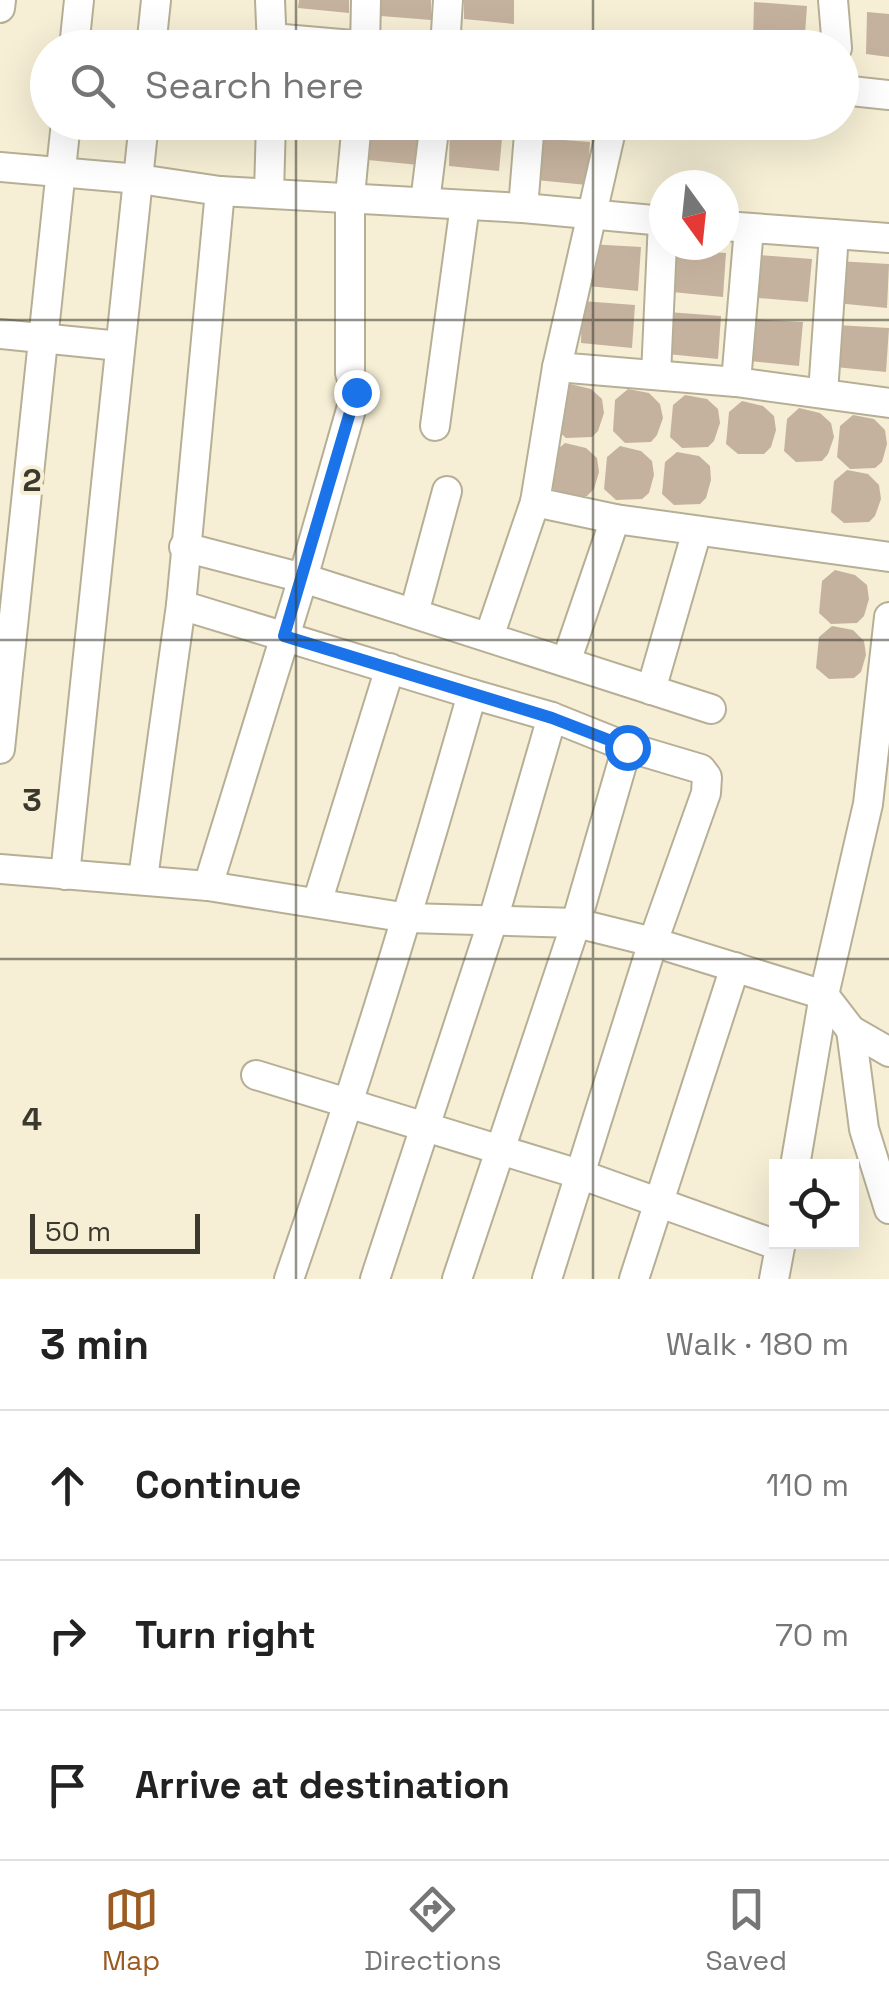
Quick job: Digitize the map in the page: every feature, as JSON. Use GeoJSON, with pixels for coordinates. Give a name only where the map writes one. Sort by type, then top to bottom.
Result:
{"type":"FeatureCollection","features":[{"type":"Feature","properties":{"kind":"street"},"geometry":{"type":"LineString","coordinates":[[0,8],[1,0]]}},
{"type":"Feature","properties":{"kind":"street"},"geometry":{"type":"LineString","coordinates":[[76,30],[80,0]]}},
{"type":"Feature","properties":{"kind":"street"},"geometry":{"type":"LineString","coordinates":[[153,30],[156,0]]}},
{"type":"Feature","properties":{"kind":"street"},"geometry":{"type":"LineString","coordinates":[[270,0],[271,30]]}},
{"type":"Feature","properties":{"kind":"street"},"geometry":{"type":"LineString","coordinates":[[366,0],[370,30]]}},
{"type":"Feature","properties":{"kind":"street"},"geometry":{"type":"LineString","coordinates":[[446,30],[448,0]]}},
{"type":"Feature","properties":{"kind":"street"},"geometry":{"type":"LineString","coordinates":[[834,0],[836,30]]}},
{"type":"Feature","properties":{"kind":"street"},"geometry":{"type":"LineString","coordinates":[[859,91],[889,94]]}},
{"type":"Feature","properties":{"kind":"street"},"geometry":{"type":"LineString","coordinates":[[0,749],[64,140]]}},
{"type":"Feature","properties":{"kind":"street"},"geometry":{"type":"LineString","coordinates":[[65,874],[142,140]]}},
{"type":"Feature","properties":{"kind":"street"},"geometry":{"type":"LineString","coordinates":[[269,193],[270,140]]}},
{"type":"Feature","properties":{"kind":"street"},"geometry":{"type":"LineString","coordinates":[[208,886],[356,392],[350,373],[350,196],[355,140]]}},
{"type":"Feature","properties":{"kind":"street"},"geometry":{"type":"LineString","coordinates":[[425,202],[433,140]]}},
{"type":"Feature","properties":{"kind":"street"},"geometry":{"type":"LineString","coordinates":[[523,208],[529,140]]}},
{"type":"Feature","properties":{"kind":"street"},"geometry":{"type":"LineString","coordinates":[[489,637],[535,502],[558,367],[608,140]]}},
{"type":"Feature","properties":{"kind":"street"},"geometry":{"type":"LineString","coordinates":[[0,167],[139,178],[220,191],[350,196],[649,220]]}},
{"type":"Feature","properties":{"kind":"street"},"geometry":{"type":"LineString","coordinates":[[143,878],[180,605],[220,191]]}},
{"type":"Feature","properties":{"kind":"street"},"geometry":{"type":"LineString","coordinates":[[435,426],[465,204]]}},
{"type":"Feature","properties":{"kind":"street"},"geometry":{"type":"LineString","coordinates":[[739,227],[889,238]]}},
{"type":"Feature","properties":{"kind":"street"},"geometry":{"type":"LineString","coordinates":[[823,394],[834,234]]}},
{"type":"Feature","properties":{"kind":"street"},"geometry":{"type":"LineString","coordinates":[[656,376],[662,260]]}},
{"type":"Feature","properties":{"kind":"street"},"geometry":{"type":"LineString","coordinates":[[736,260],[736,382]]}},
{"type":"Feature","properties":{"kind":"street"},"geometry":{"type":"LineString","coordinates":[[0,334],[120,346]]}},
{"type":"Feature","properties":{"kind":"street"},"geometry":{"type":"LineString","coordinates":[[558,367],[736,382],[889,402]]}},
{"type":"Feature","properties":{"kind":"street"},"geometry":{"type":"LineString","coordinates":[[414,613],[447,490]]}},
{"type":"Feature","properties":{"kind":"street"},"geometry":{"type":"LineString","coordinates":[[535,502],[615,519],[889,557]]}},
{"type":"Feature","properties":{"kind":"street"},"geometry":{"type":"LineString","coordinates":[[566,662],[615,519]]}},
{"type":"Feature","properties":{"kind":"street"},"geometry":{"type":"LineString","coordinates":[[650,690],[697,531]]}},
{"type":"Feature","properties":{"kind":"street"},"geometry":{"type":"LineString","coordinates":[[184,547],[303,578],[711,709]]}},
{"type":"Feature","properties":{"kind":"street"},"geometry":{"type":"LineString","coordinates":[[180,605],[552,718],[627,747],[701,769],[707,778],[706,792],[652,942],[547,1279]]}},
{"type":"Feature","properties":{"kind":"street"},"geometry":{"type":"LineString","coordinates":[[796,1159],[824,996],[868,804],[884,714],[889,617]]}},
{"type":"Feature","properties":{"kind":"street"},"geometry":{"type":"LineString","coordinates":[[318,902],[390,668]]}},
{"type":"Feature","properties":{"kind":"street"},"geometry":{"type":"LineString","coordinates":[[289,1279],[408,918],[472,694]]}},
{"type":"Feature","properties":{"kind":"street"},"geometry":{"type":"LineString","coordinates":[[375,1279],[493,920],[552,718]]}},
{"type":"Feature","properties":{"kind":"street"},"geometry":{"type":"LineString","coordinates":[[457,1279],[576,924],[627,747]]}},
{"type":"Feature","properties":{"kind":"street"},"geometry":{"type":"LineString","coordinates":[[0,869],[143,878],[408,918],[576,924],[652,942],[824,996],[851,1030],[889,1052]]}},
{"type":"Feature","properties":{"kind":"street"},"geometry":{"type":"LineString","coordinates":[[634,1279],[735,967]]}},
{"type":"Feature","properties":{"kind":"street"},"geometry":{"type":"LineString","coordinates":[[851,1030],[864,1129],[889,1209]]}},
{"type":"Feature","properties":{"kind":"street"},"geometry":{"type":"LineString","coordinates":[[256,1076],[582,1176],[769,1240]]}},
{"type":"Feature","properties":{"kind":"street"},"geometry":{"type":"LineString","coordinates":[[774,1279],[779,1249]]}},
{"type":"Feature","properties":{"kind":"building"},"geometry":{"type":"Polygon","coordinates":[[[299,0],[349,0],[349,13],[298,8],[299,0]]]}},
{"type":"Feature","properties":{"kind":"building"},"geometry":{"type":"Polygon","coordinates":[[[381,0],[431,0],[431,20],[381,16],[381,0]]]}},
{"type":"Feature","properties":{"kind":"building"},"geometry":{"type":"Polygon","coordinates":[[[464,0],[514,0],[514,24],[464,19],[464,0]]]}},
{"type":"Feature","properties":{"kind":"building"},"geometry":{"type":"Polygon","coordinates":[[[754,2],[807,6],[805,30],[753,30],[754,2]]]}},
{"type":"Feature","properties":{"kind":"building"},"geometry":{"type":"Polygon","coordinates":[[[867,12],[889,14],[889,57],[866,54],[867,12]]]}},
{"type":"Feature","properties":{"kind":"building"},"geometry":{"type":"Polygon","coordinates":[[[369,140],[421,140],[419,165],[368,160],[369,140]]]}},
{"type":"Feature","properties":{"kind":"building"},"geometry":{"type":"Polygon","coordinates":[[[450,140],[502,140],[499,171],[449,166],[450,140]]]}},
{"type":"Feature","properties":{"kind":"building"},"geometry":{"type":"Polygon","coordinates":[[[537,140],[590,142],[587,185],[536,180],[537,140]]]}},
{"type":"Feature","properties":{"kind":"building"},"geometry":{"type":"Polygon","coordinates":[[[589,244],[641,247],[638,291],[588,286],[589,244]]]}},
{"type":"Feature","properties":{"kind":"building"},"geometry":{"type":"Polygon","coordinates":[[[759,255],[812,259],[808,302],[758,298],[759,255]]]}},
{"type":"Feature","properties":{"kind":"building"},"geometry":{"type":"Polygon","coordinates":[[[673,260],[726,260],[723,297],[672,292],[673,260]]]}},
{"type":"Feature","properties":{"kind":"building"},"geometry":{"type":"Polygon","coordinates":[[[837,261],[889,264],[887,308],[836,303],[837,261]]]}},
{"type":"Feature","properties":{"kind":"building"},"geometry":{"type":"Polygon","coordinates":[[[582,301],[635,305],[632,348],[581,343],[582,301]]]}},
{"type":"Feature","properties":{"kind":"building"},"geometry":{"type":"Polygon","coordinates":[[[668,312],[721,316],[718,359],[667,354],[668,312]]]}},
{"type":"Feature","properties":{"kind":"building"},"geometry":{"type":"Polygon","coordinates":[[[750,319],[803,322],[799,366],[749,361],[750,319]]]}},
{"type":"Feature","properties":{"kind":"building"},"geometry":{"type":"Polygon","coordinates":[[[836,325],[889,328],[886,372],[835,367],[836,325]]]}},
{"type":"Feature","properties":{"kind":"building"},"geometry":{"type":"Polygon","coordinates":[[[570,384],[591,389],[602,399],[604,413],[592,437],[566,438],[554,427],[557,395],[570,384]]]}},
{"type":"Feature","properties":{"kind":"building"},"geometry":{"type":"Polygon","coordinates":[[[628,389],[649,393],[660,404],[663,418],[651,442],[625,443],[613,431],[615,400],[628,389]]]}},
{"type":"Feature","properties":{"kind":"building"},"geometry":{"type":"Polygon","coordinates":[[[685,395],[707,399],[718,409],[720,423],[708,447],[682,448],[670,437],[673,405],[685,395]]]}},
{"type":"Feature","properties":{"kind":"building"},"geometry":{"type":"Polygon","coordinates":[[[742,401],[763,406],[774,416],[776,430],[771,447],[764,454],[738,454],[726,444],[729,412],[742,401]]]}},
{"type":"Feature","properties":{"kind":"building"},"geometry":{"type":"Polygon","coordinates":[[[799,408],[820,413],[831,423],[834,437],[822,461],[796,462],[784,451],[787,419],[799,408]]]}},
{"type":"Feature","properties":{"kind":"building"},"geometry":{"type":"Polygon","coordinates":[[[853,415],[874,419],[885,430],[887,444],[882,462],[875,468],[850,469],[837,457],[840,426],[853,415]]]}},
{"type":"Feature","properties":{"kind":"building"},"geometry":{"type":"Polygon","coordinates":[[[565,443],[586,448],[597,458],[599,472],[594,489],[587,496],[561,496],[549,485],[552,454],[565,443]]]}},
{"type":"Feature","properties":{"kind":"building"},"geometry":{"type":"Polygon","coordinates":[[[620,446],[641,451],[652,461],[654,475],[649,493],[642,499],[616,500],[604,489],[607,457],[620,446]]]}},
{"type":"Feature","properties":{"kind":"building"},"geometry":{"type":"Polygon","coordinates":[[[677,452],[699,456],[710,466],[711,480],[700,504],[674,505],[662,494],[665,462],[677,452]]]}},
{"type":"Feature","properties":{"kind":"building"},"geometry":{"type":"Polygon","coordinates":[[[847,470],[868,474],[879,485],[881,499],[869,522],[844,523],[831,512],[834,481],[847,470]]]}},
{"type":"Feature","properties":{"kind":"building"},"geometry":{"type":"Polygon","coordinates":[[[835,570],[855,575],[867,585],[869,599],[864,616],[857,623],[831,624],[819,613],[822,581],[835,570]]]}},
{"type":"Feature","properties":{"kind":"building"},"geometry":{"type":"Polygon","coordinates":[[[832,626],[853,630],[864,641],[866,655],[861,672],[854,678],[829,679],[816,668],[819,637],[832,626]]]}},
{"type":"Feature","properties":{"kind":"route"},"geometry":{"type":"LineString","coordinates":[[356,392],[284,636],[552,718],[627,747]]}}]}
